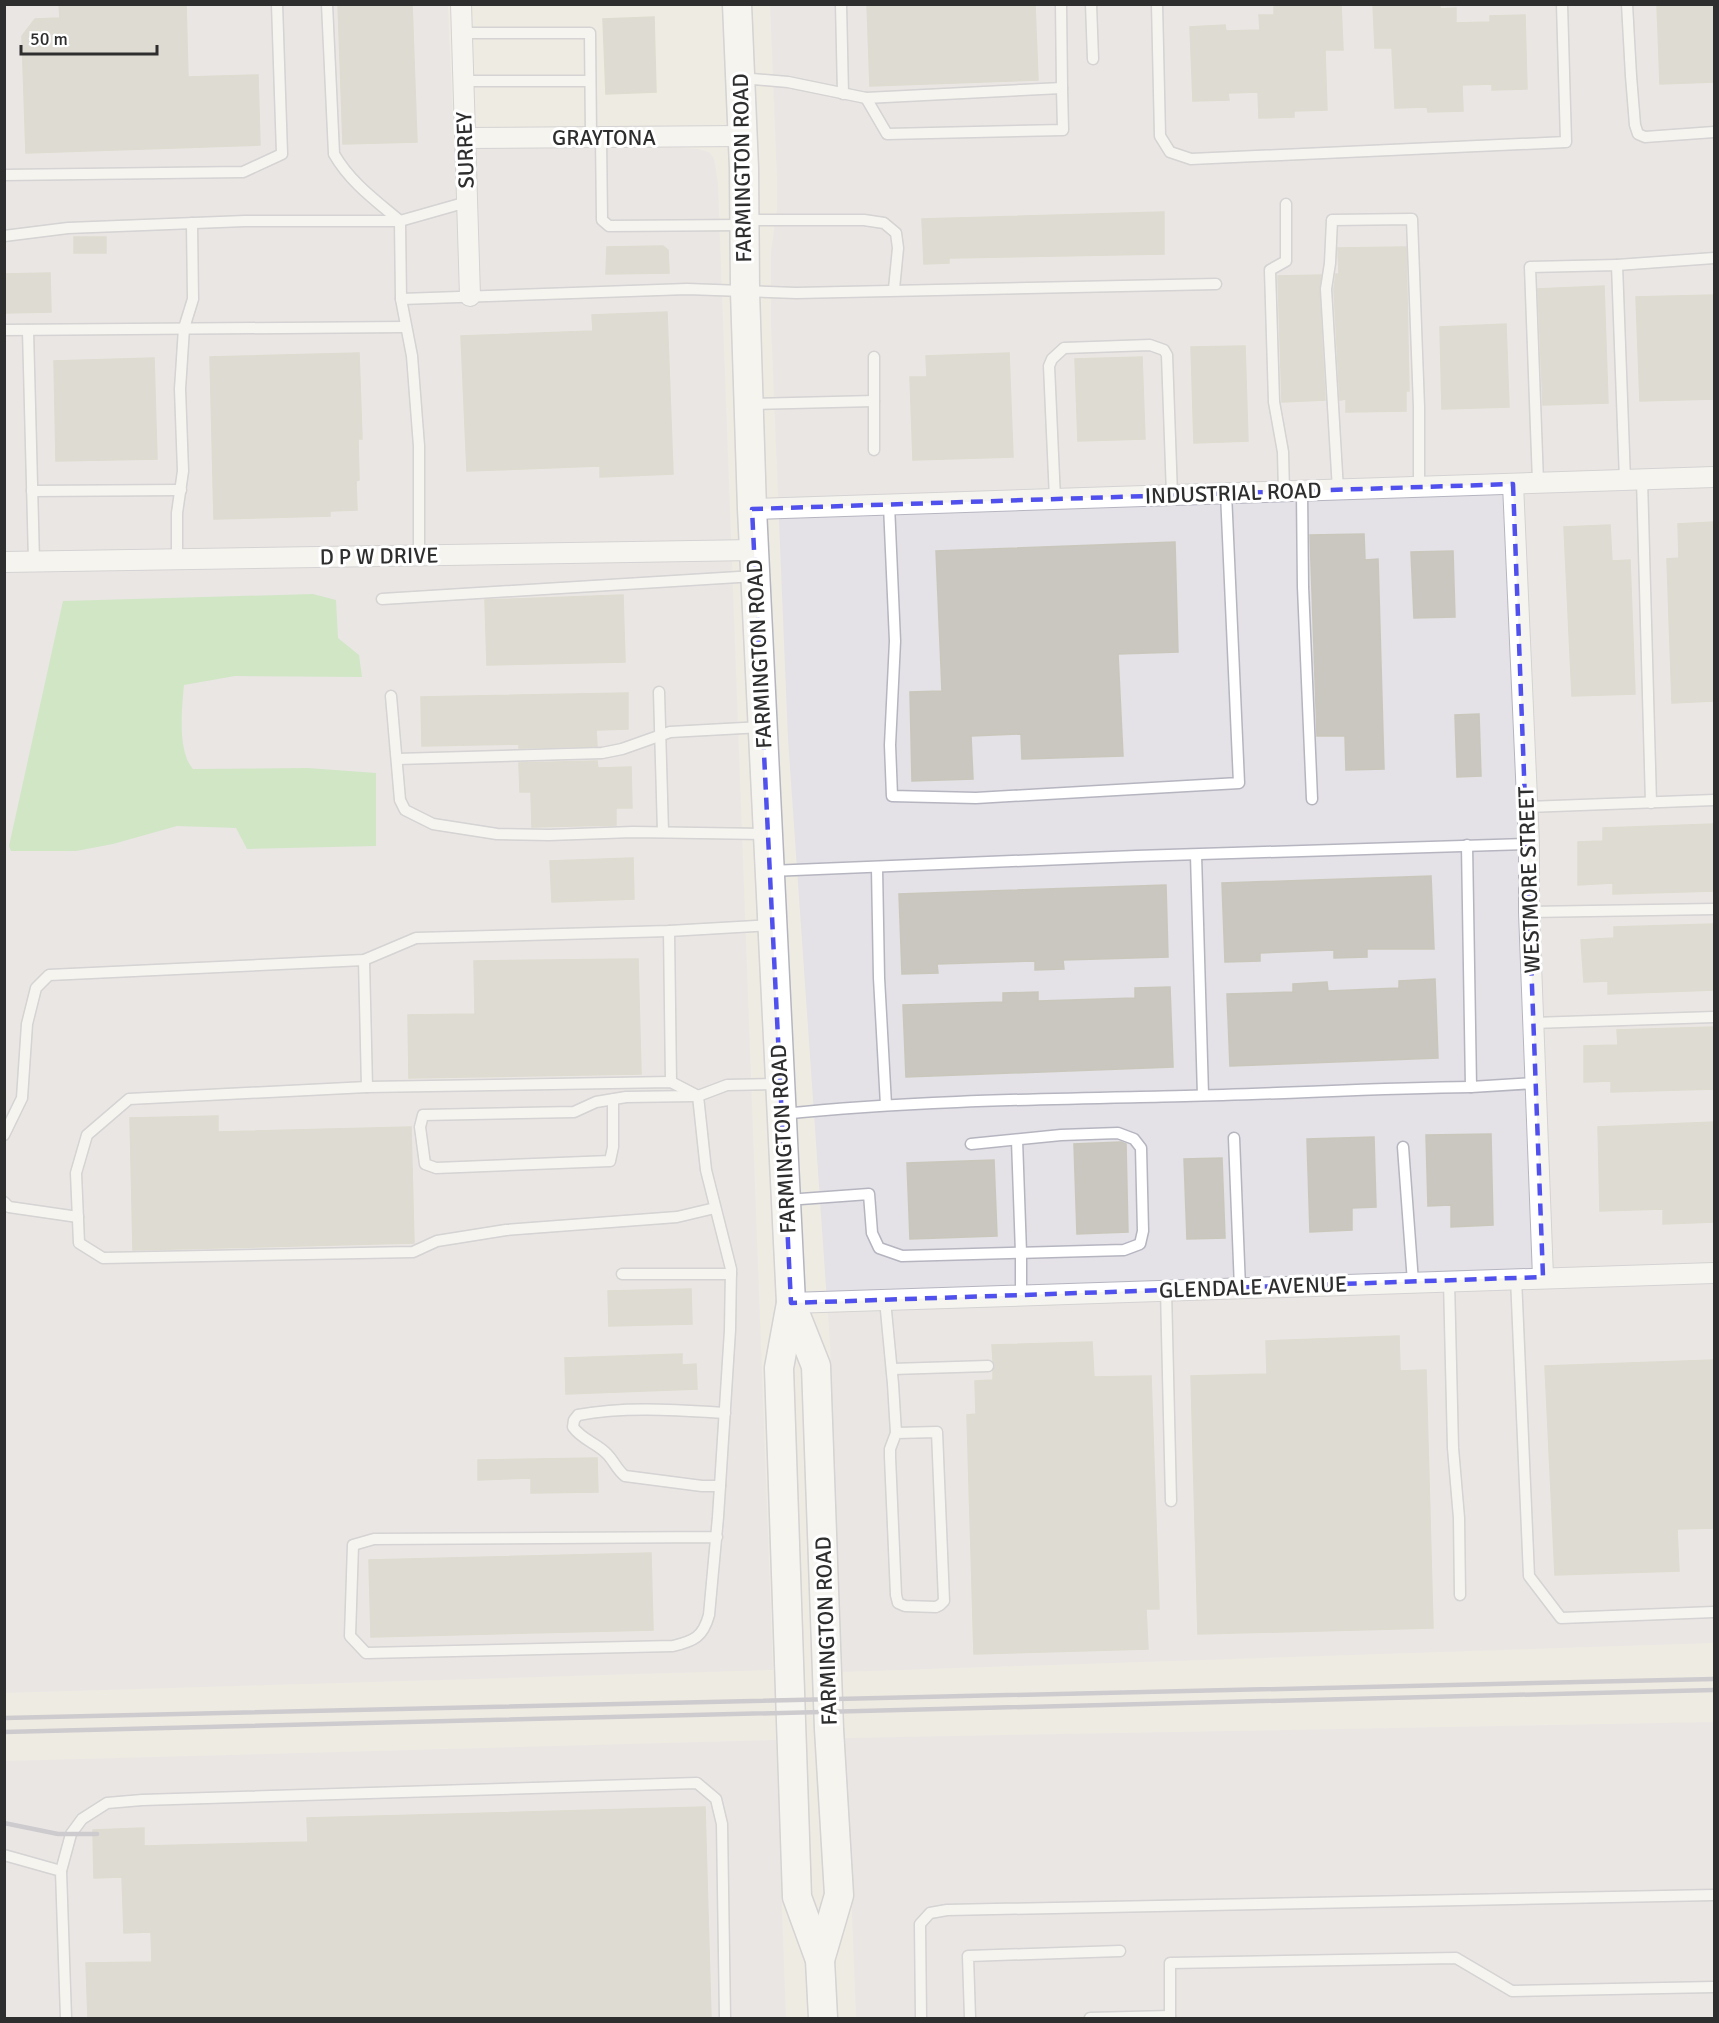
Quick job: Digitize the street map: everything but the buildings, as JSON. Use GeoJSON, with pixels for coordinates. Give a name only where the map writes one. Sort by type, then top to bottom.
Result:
{"type":"FeatureCollection","features":[{"type":"Feature","properties":{"kind":"main road","name":"FARMINGTON ROAD"},"geometry":{"type":"LineString","coordinates":[[737,4],[743,136],[745,291],[754,563],[791,1303],[779,1368],[797,1897],[820,1960],[823,2019]]}},
{"type":"Feature","properties":{"kind":"main road","name":"FARMINGTON ROAD"},"geometry":{"type":"LineString","coordinates":[[791,1303],[816,1366],[829,1729],[839,1895],[820,1960]]}},
{"type":"Feature","properties":{"kind":"street","name":"SURREY"},"geometry":{"type":"LineString","coordinates":[[461,4],[471,296]]}},
{"type":"Feature","properties":{"kind":"street","name":"GRAYTONA"},"geometry":{"type":"LineString","coordinates":[[465,138],[743,136]]}},
{"type":"Feature","properties":{"kind":"street","name":"INDUSTRIAL ROAD"},"geometry":{"type":"LineString","coordinates":[[752,509],[1714,477]]}},
{"type":"Feature","properties":{"kind":"street","name":"WESTMORE STREET"},"geometry":{"type":"LineString","coordinates":[[1513,484],[1529,844],[1529,912],[1543,1277]]}},
{"type":"Feature","properties":{"kind":"street","name":"D P W DRIVE"},"geometry":{"type":"LineString","coordinates":[[4,562],[419,555],[754,563]]}},
{"type":"Feature","properties":{"kind":"street","name":"GLENDALE AVENUE"},"geometry":{"type":"LineString","coordinates":[[791,1303],[1714,1273]]}},
{"type":"Feature","properties":{"kind":"lane"},"geometry":{"type":"LineString","coordinates":[[4,176],[243,172],[282,154],[277,4]]}},
{"type":"Feature","properties":{"kind":"lane"},"geometry":{"type":"LineString","coordinates":[[327,4],[334,154],[343,170],[360,188],[400,221],[401,299],[412,356],[418,446],[419,555]]}},
{"type":"Feature","properties":{"kind":"lane"},"geometry":{"type":"LineString","coordinates":[[841,4],[843,94]]}},
{"type":"Feature","properties":{"kind":"lane"},"geometry":{"type":"LineString","coordinates":[[866,98],[887,134],[1063,129],[1061,4]]}},
{"type":"Feature","properties":{"kind":"lane"},"geometry":{"type":"LineString","coordinates":[[1091,4],[1093,59]]}},
{"type":"Feature","properties":{"kind":"lane"},"geometry":{"type":"LineString","coordinates":[[1157,4],[1160,136],[1170,152],[1191,159],[1566,142],[1562,4]]}},
{"type":"Feature","properties":{"kind":"lane"},"geometry":{"type":"LineString","coordinates":[[1627,4],[1635,125],[1638,134],[1645,137],[1714,132]]}},
{"type":"Feature","properties":{"kind":"lane"},"geometry":{"type":"LineString","coordinates":[[462,33],[590,33],[590,81],[602,220],[609,226],[864,220],[884,223],[896,233],[898,248],[894,290]]}},
{"type":"Feature","properties":{"kind":"lane"},"geometry":{"type":"LineString","coordinates":[[740,78],[788,82],[866,98],[1062,88]]}},
{"type":"Feature","properties":{"kind":"lane"},"geometry":{"type":"LineString","coordinates":[[463,81],[590,81]]}},
{"type":"Feature","properties":{"kind":"lane"},"geometry":{"type":"LineString","coordinates":[[4,236],[68,228],[192,223],[400,221],[467,202]]}},
{"type":"Feature","properties":{"kind":"lane"},"geometry":{"type":"LineString","coordinates":[[1286,204],[1286,261],[1270,270],[1274,402],[1293,491],[1303,587],[1312,799]]}},
{"type":"Feature","properties":{"kind":"lane"},"geometry":{"type":"LineString","coordinates":[[1338,490],[1326,289],[1332,220],[1412,219],[1419,395],[1419,487]]}},
{"type":"Feature","properties":{"kind":"lane"},"geometry":{"type":"LineString","coordinates":[[177,559],[177,513],[183,471],[180,389],[184,328],[194,299],[192,223]]}},
{"type":"Feature","properties":{"kind":"lane"},"geometry":{"type":"LineString","coordinates":[[1538,482],[1530,267],[1617,265],[1714,258]]}},
{"type":"Feature","properties":{"kind":"lane"},"geometry":{"type":"LineString","coordinates":[[1617,265],[1633,479],[1651,803]]}},
{"type":"Feature","properties":{"kind":"lane"},"geometry":{"type":"LineString","coordinates":[[401,299],[687,290],[796,293],[1216,284]]}},
{"type":"Feature","properties":{"kind":"lane"},"geometry":{"type":"LineString","coordinates":[[4,330],[406,327]]}},
{"type":"Feature","properties":{"kind":"lane"},"geometry":{"type":"LineString","coordinates":[[28,330],[34,561]]}},
{"type":"Feature","properties":{"kind":"lane"},"geometry":{"type":"LineString","coordinates":[[1055,499],[1049,366],[1052,359],[1064,348],[1150,345],[1164,350],[1167,355],[1172,495]]}},
{"type":"Feature","properties":{"kind":"lane"},"geometry":{"type":"LineString","coordinates":[[874,357],[874,450]]}},
{"type":"Feature","properties":{"kind":"lane"},"geometry":{"type":"LineString","coordinates":[[749,404],[874,401]]}},
{"type":"Feature","properties":{"kind":"lane"},"geometry":{"type":"LineString","coordinates":[[32,491],[181,490]]}},
{"type":"Feature","properties":{"kind":"lane"},"geometry":{"type":"LineString","coordinates":[[890,505],[896,641],[890,745],[892,796],[976,798],[1239,783],[1226,493]]}},
{"type":"Feature","properties":{"kind":"lane"},"geometry":{"type":"LineString","coordinates":[[382,599],[754,563]]}},
{"type":"Feature","properties":{"kind":"lane"},"geometry":{"type":"LineString","coordinates":[[659,692],[663,832]]}},
{"type":"Feature","properties":{"kind":"lane"},"geometry":{"type":"LineString","coordinates":[[391,696],[400,800],[405,810],[433,824],[497,834],[663,832],[768,834]]}},
{"type":"Feature","properties":{"kind":"lane"},"geometry":{"type":"LineString","coordinates":[[397,759],[602,753],[622,750],[670,732],[763,727]]}},
{"type":"Feature","properties":{"kind":"lane"},"geometry":{"type":"LineString","coordinates":[[1527,807],[1714,800]]}},
{"type":"Feature","properties":{"kind":"lane"},"geometry":{"type":"LineString","coordinates":[[770,871],[1529,844]]}},
{"type":"Feature","properties":{"kind":"lane"},"geometry":{"type":"LineString","coordinates":[[1467,845],[1471,1087]]}},
{"type":"Feature","properties":{"kind":"lane"},"geometry":{"type":"LineString","coordinates":[[1196,855],[1203,1095]]}},
{"type":"Feature","properties":{"kind":"lane"},"geometry":{"type":"LineString","coordinates":[[877,867],[879,978],[886,1105]]}},
{"type":"Feature","properties":{"kind":"lane"},"geometry":{"type":"LineString","coordinates":[[1529,912],[1714,909]]}},
{"type":"Feature","properties":{"kind":"lane"},"geometry":{"type":"LineString","coordinates":[[4,1135],[22,1098],[27,1024],[36,988],[49,975],[364,960],[416,938],[669,931],[773,925]]}},
{"type":"Feature","properties":{"kind":"lane"},"geometry":{"type":"LineString","coordinates":[[669,931],[671,1082]]}},
{"type":"Feature","properties":{"kind":"lane"},"geometry":{"type":"LineString","coordinates":[[364,960],[367,1087]]}},
{"type":"Feature","properties":{"kind":"lane"},"geometry":{"type":"LineString","coordinates":[[1533,1023],[1714,1017]]}},
{"type":"Feature","properties":{"kind":"lane"},"geometry":{"type":"LineString","coordinates":[[698,1096],[671,1082],[367,1087],[129,1099],[87,1135],[76,1173],[79,1243],[103,1258],[413,1252],[437,1241],[506,1230],[677,1217],[715,1208]]}},
{"type":"Feature","properties":{"kind":"lane"},"geometry":{"type":"LineString","coordinates":[[782,1114],[886,1105],[1032,1098],[1203,1095],[1536,1083]]}},
{"type":"Feature","properties":{"kind":"lane"},"geometry":{"type":"LineString","coordinates":[[613,1099],[613,1147],[610,1161],[436,1168],[425,1164],[420,1127],[423,1115],[574,1112],[597,1102],[613,1099],[626,1097],[698,1096],[727,1084],[781,1084]]}},
{"type":"Feature","properties":{"kind":"lane"},"geometry":{"type":"LineString","coordinates":[[698,1096],[706,1170],[731,1274],[730,1330],[717,1537],[709,1616],[705,1628],[697,1638],[673,1646],[366,1653],[350,1636],[353,1545],[374,1539],[717,1537]]}},
{"type":"Feature","properties":{"kind":"lane"},"geometry":{"type":"LineString","coordinates":[[786,1200],[869,1194],[872,1233],[879,1248],[902,1256],[1124,1250],[1140,1244],[1143,1231],[1141,1148],[1134,1139],[1118,1133],[1061,1135],[971,1144]]}},
{"type":"Feature","properties":{"kind":"lane"},"geometry":{"type":"LineString","coordinates":[[1234,1138],[1240,1288]]}},
{"type":"Feature","properties":{"kind":"lane"},"geometry":{"type":"LineString","coordinates":[[1017,1140],[1022,1253],[1021,1296]]}},
{"type":"Feature","properties":{"kind":"lane"},"geometry":{"type":"LineString","coordinates":[[1403,1147],[1407,1226],[1413,1282]]}},
{"type":"Feature","properties":{"kind":"lane"},"geometry":{"type":"LineString","coordinates":[[4,1202],[9,1207],[78,1217]]}},
{"type":"Feature","properties":{"kind":"lane"},"geometry":{"type":"LineString","coordinates":[[622,1274],[731,1274]]}},
{"type":"Feature","properties":{"kind":"lane"},"geometry":{"type":"LineString","coordinates":[[1516,1278],[1529,1576],[1561,1618],[1714,1612]]}},
{"type":"Feature","properties":{"kind":"lane"},"geometry":{"type":"LineString","coordinates":[[1449,1281],[1453,1448],[1459,1518],[1460,1595]]}},
{"type":"Feature","properties":{"kind":"lane"},"geometry":{"type":"LineString","coordinates":[[1167,1290],[1171,1501]]}},
{"type":"Feature","properties":{"kind":"lane"},"geometry":{"type":"LineString","coordinates":[[885,1300],[896,1432],[890,1449],[896,1595],[898,1603],[905,1606],[936,1607],[944,1601],[937,1432],[896,1432]]}},
{"type":"Feature","properties":{"kind":"lane"},"geometry":{"type":"LineString","coordinates":[[892,1369],[988,1366]]}},
{"type":"Feature","properties":{"kind":"lane"},"geometry":{"type":"LineString","coordinates":[[720,1486],[702,1486],[625,1476],[608,1455],[573,1427],[578,1415],[590,1413],[643,1410],[725,1413]]}},
{"type":"Feature","properties":{"kind":"lane"},"geometry":{"type":"LineString","coordinates":[[66,2019],[61,1871],[70,1834],[82,1819],[107,1803],[141,1800],[697,1783],[716,1799],[722,1824],[725,2019]]}},
{"type":"Feature","properties":{"kind":"lane"},"geometry":{"type":"LineString","coordinates":[[4,1855],[61,1871]]}},
{"type":"Feature","properties":{"kind":"lane"},"geometry":{"type":"LineString","coordinates":[[921,2019],[920,1924],[930,1913],[947,1910],[1714,1894]]}},
{"type":"Feature","properties":{"kind":"lane"},"geometry":{"type":"LineString","coordinates":[[970,2019],[968,1956],[1120,1951]]}},
{"type":"Feature","properties":{"kind":"lane"},"geometry":{"type":"LineString","coordinates":[[1090,2019],[1170,2017],[1170,1963],[1456,1958],[1512,1991],[1714,1987]]}},
{"type":"Feature","properties":{"kind":"highlighted area"},"geometry":{"type":"Polygon","coordinates":[[[1513,484],[1543,1277],[791,1303],[752,509],[1513,484]]]}},
{"type":"Feature","properties":{"kind":"shaded area"},"geometry":{"type":"Polygon","coordinates":[[[4,5],[448,5],[454,147],[682,148],[709,152],[714,158],[718,183],[773,1670],[5,1693],[4,5]]]}},
{"type":"Feature","properties":{"kind":"shaded area"},"geometry":{"type":"Polygon","coordinates":[[[770,5],[1714,5],[1714,1643],[841,1672],[830,1344],[788,738],[771,326],[771,251],[777,208],[777,181],[770,5]]]}},
{"type":"Feature","properties":{"kind":"shaded area"},"geometry":{"type":"Polygon","coordinates":[[[1714,1722],[1714,2018],[856,2018],[845,1738],[1714,1722]]]}},
{"type":"Feature","properties":{"kind":"shaded area"},"geometry":{"type":"Polygon","coordinates":[[[776,1740],[786,2018],[5,2018],[4,1761],[776,1740]]]}},
{"type":"Feature","properties":{"kind":"green space"},"geometry":{"type":"Polygon","coordinates":[[[313,594],[336,600],[338,638],[359,655],[362,677],[235,676],[184,685],[182,728],[185,751],[193,769],[308,768],[376,773],[376,846],[247,849],[236,828],[177,826],[113,844],[76,851],[11,851],[9,846],[63,601],[313,594]]]}},
{"type":"Feature","properties":{"kind":"railway"},"geometry":{"type":"LineString","coordinates":[[4,1718],[1714,1679]]}},
{"type":"Feature","properties":{"kind":"railway"},"geometry":{"type":"LineString","coordinates":[[4,1732],[1714,1690]]}},
{"type":"Feature","properties":{"kind":"railway"},"geometry":{"type":"LineString","coordinates":[[4,1823],[58,1834],[97,1834]]}}]}
